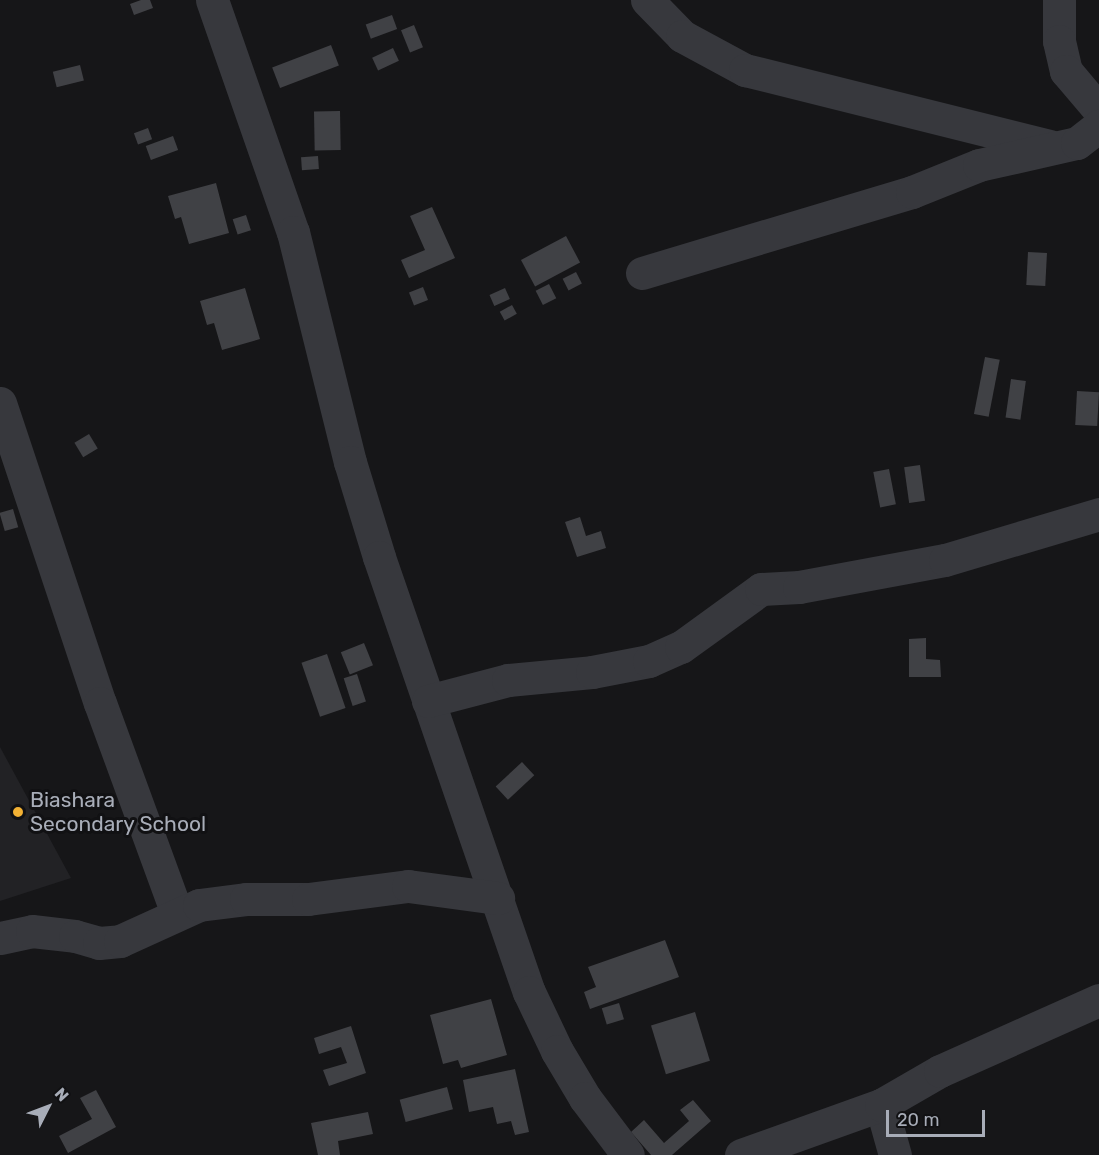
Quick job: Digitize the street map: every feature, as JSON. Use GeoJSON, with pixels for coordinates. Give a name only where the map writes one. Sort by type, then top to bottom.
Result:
{"type":"FeatureCollection","features":[{"type":"Feature","properties":{"kind":"street"},"geometry":{"type":"LineString","coordinates":[[213,0],[293,232],[350,462],[428,701],[529,992],[557,1051],[585,1098],[628,1155]]}},
{"type":"Feature","properties":{"kind":"street"},"geometry":{"type":"LineString","coordinates":[[647,0],[682,36],[745,70],[1057,148]]}},
{"type":"Feature","properties":{"kind":"street"},"geometry":{"type":"LineString","coordinates":[[1059,0],[1059,41],[1066,71],[1099,110]]}},
{"type":"Feature","properties":{"kind":"street"},"geometry":{"type":"LineString","coordinates":[[642,273],[912,192],[979,165],[1077,143],[1099,126]]}},
{"type":"Feature","properties":{"kind":"street"},"geometry":{"type":"LineString","coordinates":[[0,403],[96,693],[177,913]]}},
{"type":"Feature","properties":{"kind":"street"},"geometry":{"type":"LineString","coordinates":[[428,701],[508,680],[592,672],[649,661],[681,646],[761,589],[799,586],[945,560],[1099,514]]}},
{"type":"Feature","properties":{"kind":"street"},"geometry":{"type":"LineString","coordinates":[[0,938],[32,931],[75,936],[99,943],[120,941],[177,913],[199,905],[246,899],[308,899],[408,886],[498,898]]}},
{"type":"Feature","properties":{"kind":"street"},"geometry":{"type":"LineString","coordinates":[[741,1155],[880,1105],[940,1071],[1099,1000]]}},
{"type":"Feature","properties":{"kind":"street"},"geometry":{"type":"LineString","coordinates":[[880,1105],[895,1155]]}},
{"type":"Feature","properties":{"kind":"shaded area","name":"Biashara Secondary School"},"geometry":{"type":"Polygon","coordinates":[[[0,747],[71,878],[0,901],[0,747]]]}},
{"type":"Feature","properties":{"kind":"building"},"geometry":{"type":"Polygon","coordinates":[[[150,0],[153,8],[134,15],[130,4],[150,0]]]}},
{"type":"Feature","properties":{"kind":"building"},"geometry":{"type":"Polygon","coordinates":[[[392,15],[397,29],[371,39],[366,25],[392,15]]]}},
{"type":"Feature","properties":{"kind":"building"},"geometry":{"type":"Polygon","coordinates":[[[414,25],[423,47],[410,52],[401,30],[414,25]]]}},
{"type":"Feature","properties":{"kind":"building"},"geometry":{"type":"Polygon","coordinates":[[[331,45],[339,66],[280,88],[272,68],[331,45]]]}},
{"type":"Feature","properties":{"kind":"building"},"geometry":{"type":"Polygon","coordinates":[[[393,48],[399,61],[378,70],[372,58],[393,48]]]}},
{"type":"Feature","properties":{"kind":"building"},"geometry":{"type":"Polygon","coordinates":[[[80,65],[84,81],[57,87],[53,72],[80,65]]]}},
{"type":"Feature","properties":{"kind":"building"},"geometry":{"type":"Polygon","coordinates":[[[314,111],[340,111],[341,150],[315,150],[314,111]]]}},
{"type":"Feature","properties":{"kind":"building"},"geometry":{"type":"Polygon","coordinates":[[[148,128],[152,139],[138,144],[134,133],[148,128]]]}},
{"type":"Feature","properties":{"kind":"building"},"geometry":{"type":"Polygon","coordinates":[[[173,136],[178,150],[151,160],[146,146],[173,136]]]}},
{"type":"Feature","properties":{"kind":"building"},"geometry":{"type":"Polygon","coordinates":[[[318,156],[319,169],[302,170],[301,157],[318,156]]]}},
{"type":"Feature","properties":{"kind":"building"},"geometry":{"type":"Polygon","coordinates":[[[216,183],[229,233],[189,244],[181,217],[175,219],[168,196],[216,183]]]}},
{"type":"Feature","properties":{"kind":"building"},"geometry":{"type":"Polygon","coordinates":[[[432,207],[455,258],[409,278],[401,260],[425,250],[410,216],[432,207]]]}},
{"type":"Feature","properties":{"kind":"building"},"geometry":{"type":"Polygon","coordinates":[[[246,215],[251,230],[238,235],[233,219],[246,215]]]}},
{"type":"Feature","properties":{"kind":"building"},"geometry":{"type":"Polygon","coordinates":[[[566,236],[580,262],[535,286],[521,260],[566,236]]]}},
{"type":"Feature","properties":{"kind":"building"},"geometry":{"type":"Polygon","coordinates":[[[1028,252],[1047,253],[1045,286],[1026,285],[1028,252]]]}},
{"type":"Feature","properties":{"kind":"building"},"geometry":{"type":"Polygon","coordinates":[[[576,272],[582,284],[569,290],[563,279],[576,272]]]}},
{"type":"Feature","properties":{"kind":"building"},"geometry":{"type":"Polygon","coordinates":[[[549,284],[556,298],[543,305],[536,291],[549,284]]]}},
{"type":"Feature","properties":{"kind":"building"},"geometry":{"type":"Polygon","coordinates":[[[423,287],[428,300],[414,305],[409,292],[423,287]]]}},
{"type":"Feature","properties":{"kind":"building"},"geometry":{"type":"Polygon","coordinates":[[[245,288],[260,339],[222,350],[214,323],[207,325],[200,301],[245,288]]]}},
{"type":"Feature","properties":{"kind":"building"},"geometry":{"type":"Polygon","coordinates":[[[505,288],[510,299],[494,306],[489,295],[505,288]]]}},
{"type":"Feature","properties":{"kind":"building"},"geometry":{"type":"Polygon","coordinates":[[[512,305],[517,314],[505,321],[500,312],[512,305]]]}},
{"type":"Feature","properties":{"kind":"building"},"geometry":{"type":"Polygon","coordinates":[[[985,357],[1000,360],[989,417],[974,414],[985,357]]]}},
{"type":"Feature","properties":{"kind":"building"},"geometry":{"type":"Polygon","coordinates":[[[1011,379],[1026,381],[1020,420],[1006,418],[1011,379]]]}},
{"type":"Feature","properties":{"kind":"building"},"geometry":{"type":"Polygon","coordinates":[[[1077,391],[1099,392],[1097,426],[1075,425],[1077,391]]]}},
{"type":"Feature","properties":{"kind":"building"},"geometry":{"type":"Polygon","coordinates":[[[89,434],[98,449],[83,457],[74,443],[89,434]]]}},
{"type":"Feature","properties":{"kind":"building"},"geometry":{"type":"Polygon","coordinates":[[[920,465],[925,501],[909,503],[904,467],[920,465]]]}},
{"type":"Feature","properties":{"kind":"building"},"geometry":{"type":"Polygon","coordinates":[[[889,469],[896,504],[880,507],[873,472],[889,469]]]}},
{"type":"Feature","properties":{"kind":"building"},"geometry":{"type":"Polygon","coordinates":[[[13,509],[18,527],[5,531],[0,513],[13,509]]]}},
{"type":"Feature","properties":{"kind":"building"},"geometry":{"type":"Polygon","coordinates":[[[580,517],[586,536],[601,531],[606,548],[577,557],[565,522],[580,517]]]}},
{"type":"Feature","properties":{"kind":"building"},"geometry":{"type":"Polygon","coordinates":[[[926,638],[926,659],[940,660],[941,677],[909,677],[909,639],[926,638]]]}},
{"type":"Feature","properties":{"kind":"building"},"geometry":{"type":"Polygon","coordinates":[[[364,643],[373,665],[350,675],[341,652],[364,643]]]}},
{"type":"Feature","properties":{"kind":"building"},"geometry":{"type":"Polygon","coordinates":[[[327,654],[346,708],[320,717],[301,663],[327,654]]]}},
{"type":"Feature","properties":{"kind":"building"},"geometry":{"type":"Polygon","coordinates":[[[357,674],[366,702],[353,706],[344,678],[357,674]]]}},
{"type":"Feature","properties":{"kind":"building"},"geometry":{"type":"Polygon","coordinates":[[[522,762],[534,775],[508,800],[496,787],[522,762]]]}},
{"type":"Feature","properties":{"kind":"building"},"geometry":{"type":"Polygon","coordinates":[[[665,940],[679,977],[590,1009],[584,992],[596,987],[588,967],[665,940]]]}},
{"type":"Feature","properties":{"kind":"building"},"geometry":{"type":"Polygon","coordinates":[[[491,999],[507,1055],[461,1068],[458,1060],[443,1064],[430,1015],[491,999]]]}},
{"type":"Feature","properties":{"kind":"building"},"geometry":{"type":"Polygon","coordinates":[[[619,1003],[624,1019],[607,1025],[602,1008],[619,1003]]]}},
{"type":"Feature","properties":{"kind":"building"},"geometry":{"type":"Polygon","coordinates":[[[695,1012],[710,1061],[666,1074],[651,1025],[695,1012]]]}},
{"type":"Feature","properties":{"kind":"building"},"geometry":{"type":"Polygon","coordinates":[[[351,1026],[366,1073],[329,1086],[323,1070],[347,1063],[341,1047],[319,1054],[314,1038],[351,1026]]]}},
{"type":"Feature","properties":{"kind":"building"},"geometry":{"type":"Polygon","coordinates":[[[515,1069],[529,1132],[515,1135],[511,1121],[497,1124],[493,1107],[469,1112],[463,1080],[515,1069]]]}},
{"type":"Feature","properties":{"kind":"building"},"geometry":{"type":"Polygon","coordinates":[[[447,1087],[453,1109],[406,1122],[400,1100],[447,1087]]]}},
{"type":"Feature","properties":{"kind":"building"},"geometry":{"type":"Polygon","coordinates":[[[96,1090],[116,1127],[68,1153],[59,1136],[92,1119],[80,1098],[96,1090]]]}},
{"type":"Feature","properties":{"kind":"building"},"geometry":{"type":"Polygon","coordinates":[[[693,1100],[711,1121],[672,1155],[651,1155],[631,1132],[644,1120],[664,1143],[689,1121],[680,1110],[693,1100]]]}},
{"type":"Feature","properties":{"kind":"building"},"geometry":{"type":"Polygon","coordinates":[[[368,1112],[373,1134],[338,1141],[340,1155],[318,1155],[311,1123],[368,1112]]]}},
{"type":"Feature","properties":{"kind":"place","name":"Biashara Secondary School"},"geometry":{"type":"Point","coordinates":[18,812]}}]}
